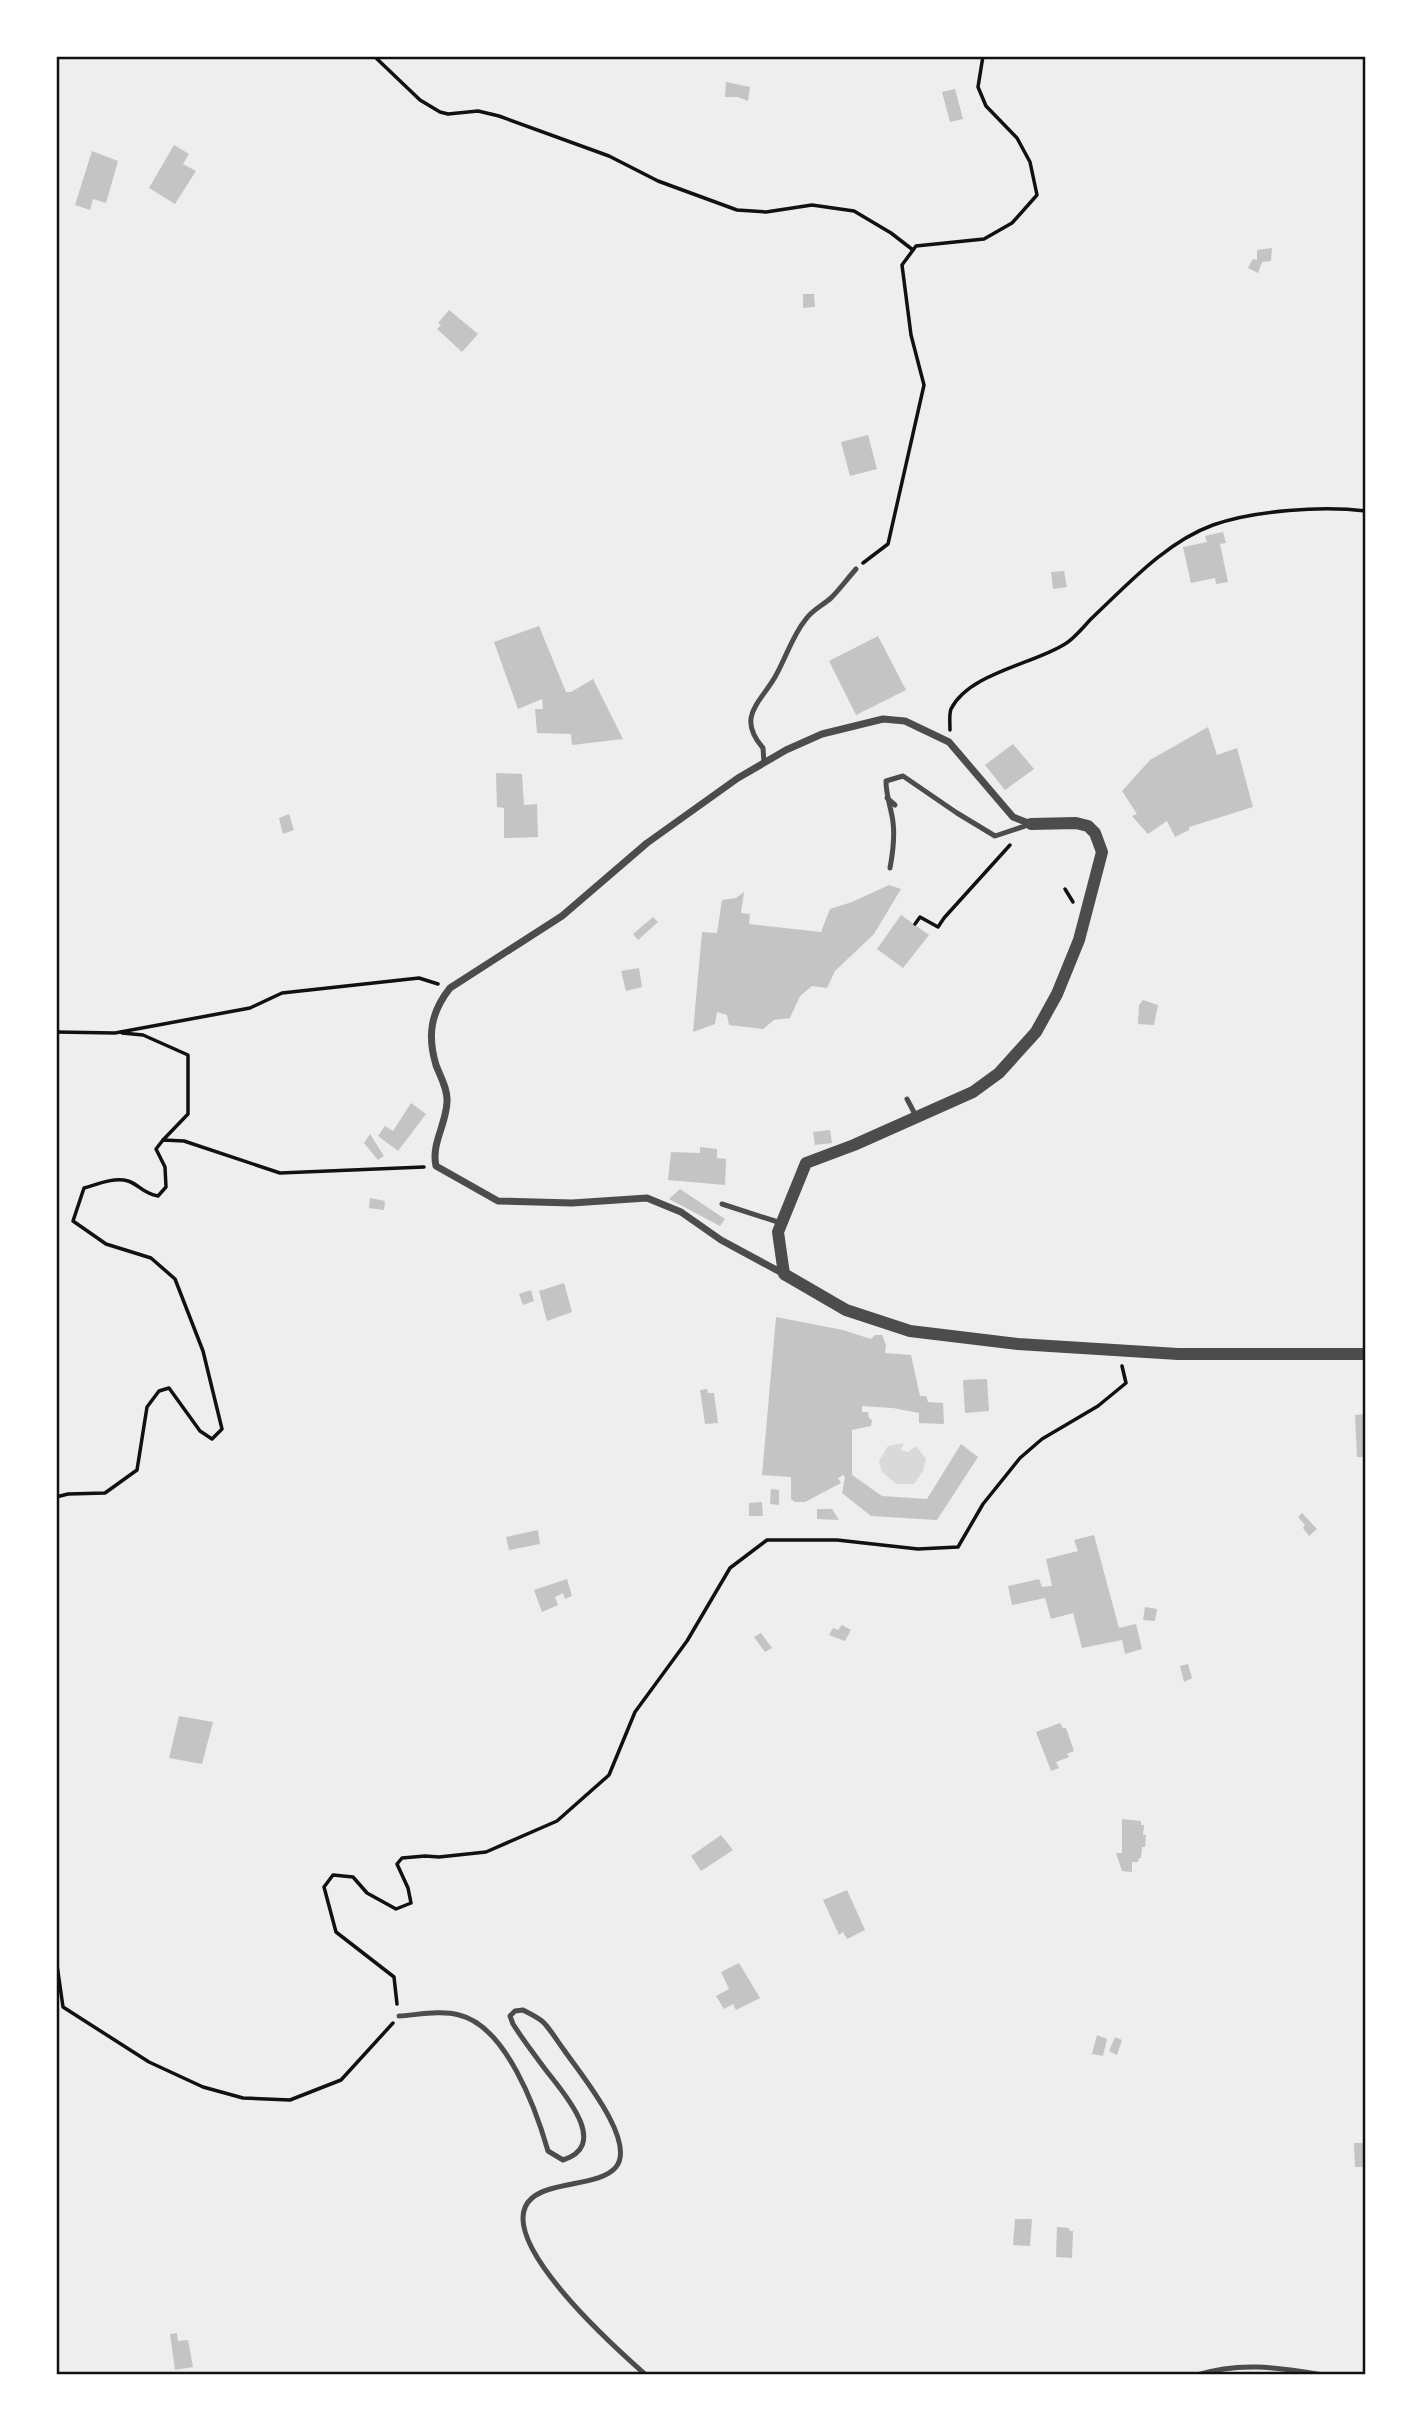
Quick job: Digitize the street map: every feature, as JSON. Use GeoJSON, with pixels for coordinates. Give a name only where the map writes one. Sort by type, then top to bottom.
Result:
{"type":"FeatureCollection","features":[{"type":"Feature","properties":{"kind":"street"},"geometry":{"type":"LineString","coordinates":[[784,1274],[778,1232],[806,1163],[973,1092],[999,1073],[1035,1032],[1056,994],[1079,940],[1101,861],[1100,842],[1088,826],[1076,823],[1031,824],[1013,817],[949,742],[905,721],[883,719],[822,734],[738,778],[647,843],[562,916],[450,988],[440,1000],[430,1028],[436,1064],[447,1101],[433,1154],[436,1166],[498,1201],[572,1203],[647,1198],[681,1212],[721,1240],[846,1310],[910,1331],[1018,1344],[1178,1354],[1366,1353]]}},
{"type":"Feature","properties":{"kind":"lane"},"geometry":{"type":"LineString","coordinates":[[764,764],[763,748],[755,739],[751,722],[753,708],[775,677],[790,644],[807,617],[830,599],[856,569]]}},
{"type":"Feature","properties":{"kind":"lane"},"geometry":{"type":"LineString","coordinates":[[890,869],[895,844],[886,781],[902,776],[995,836],[1031,824]]}},
{"type":"Feature","properties":{"kind":"lane"},"geometry":{"type":"LineString","coordinates":[[887,798],[895,805]]}},
{"type":"Feature","properties":{"kind":"lane"},"geometry":{"type":"LineString","coordinates":[[907,1099],[917,1118]]}},
{"type":"Feature","properties":{"kind":"lane"},"geometry":{"type":"LineString","coordinates":[[722,1204],[781,1223]]}},
{"type":"Feature","properties":{"kind":"lane"},"geometry":{"type":"LineString","coordinates":[[399,2016],[458,2014],[482,2024],[505,2053],[526,2087],[548,2151],[564,2160],[574,2157],[582,2148],[580,2120],[572,2104],[513,2024],[510,2016],[515,2011],[523,2010],[545,2023],[600,2100],[619,2138],[621,2155],[616,2168],[600,2177],[550,2189],[532,2198],[524,2209],[524,2222],[528,2241],[560,2289],[589,2322],[646,2375]]}},
{"type":"Feature","properties":{"kind":"lane"},"geometry":{"type":"LineString","coordinates":[[1197,2375],[1220,2369],[1267,2366],[1324,2375]]}},
{"type":"Feature","properties":{"kind":"path"},"geometry":{"type":"LineString","coordinates":[[374,56],[420,100],[440,112],[448,114],[478,111],[499,116],[609,156],[658,181],[737,210],[766,212],[812,205],[854,211],[913,250]]}},
{"type":"Feature","properties":{"kind":"path"},"geometry":{"type":"LineString","coordinates":[[856,569],[888,544],[924,385],[911,335],[902,265],[916,246],[984,239],[1012,223],[1037,195],[1030,162],[1017,138],[986,106],[978,87],[983,56]]}},
{"type":"Feature","properties":{"kind":"path"},"geometry":{"type":"LineString","coordinates":[[949,742],[950,710],[967,691],[992,676],[1066,644],[1154,561],[1183,539],[1214,525],[1280,512],[1351,509],[1366,511]]}},
{"type":"Feature","properties":{"kind":"path"},"geometry":{"type":"LineString","coordinates":[[915,924],[920,916],[939,927],[1012,842]]}},
{"type":"Feature","properties":{"kind":"path"},"geometry":{"type":"LineString","coordinates":[[1065,889],[1077,907]]}},
{"type":"Feature","properties":{"kind":"path"},"geometry":{"type":"LineString","coordinates":[[115,1033],[250,1007],[282,993],[419,978],[450,988]]}},
{"type":"Feature","properties":{"kind":"path"},"geometry":{"type":"LineString","coordinates":[[56,1032],[143,1035],[188,1055],[188,1114],[156,1149],[165,1167],[166,1187],[158,1196],[145,1194],[129,1182],[112,1180],[84,1188],[73,1221],[106,1244],[152,1258],[175,1279],[203,1351],[222,1429],[212,1440],[200,1431],[169,1388],[159,1391],[147,1407],[137,1470],[105,1493],[56,1497]]}},
{"type":"Feature","properties":{"kind":"path"},"geometry":{"type":"LineString","coordinates":[[163,1140],[184,1141],[280,1173],[436,1166]]}},
{"type":"Feature","properties":{"kind":"path"},"geometry":{"type":"LineString","coordinates":[[56,1958],[63,2007],[149,2062],[203,2087],[243,2098],[290,2101],[341,2080],[399,2016],[394,1977],[336,1932],[324,1887],[332,1875],[353,1877],[367,1893],[396,1909],[405,1907],[411,1903],[408,1888],[397,1864],[402,1858],[486,1852],[557,1821],[609,1775],[635,1712],[687,1641],[730,1569],[767,1540],[837,1540],[918,1549],[958,1547],[984,1504],[1020,1458],[1042,1439],[1098,1406],[1126,1383],[1122,1366],[1107,1350]]}},
{"type":"Feature","properties":{"kind":"shaded area"},"geometry":{"type":"Polygon","coordinates":[[[56,56],[1366,56],[1366,2375],[56,2375],[56,56]]]}},
{"type":"Feature","properties":{"kind":"shaded area"},"geometry":{"type":"Polygon","coordinates":[[[904,1443],[901,1450],[908,1452],[916,1446],[926,1459],[923,1471],[914,1484],[896,1484],[882,1472],[879,1461],[888,1446],[904,1443]]]}},
{"type":"Feature","properties":{"kind":"building"},"geometry":{"type":"Polygon","coordinates":[[[726,82],[750,87],[748,101],[738,97],[725,97],[726,82]]]}},
{"type":"Feature","properties":{"kind":"building"},"geometry":{"type":"Polygon","coordinates":[[[955,89],[963,119],[950,122],[942,92],[955,89]]]}},
{"type":"Feature","properties":{"kind":"building"},"geometry":{"type":"Polygon","coordinates":[[[174,145],[189,154],[183,164],[196,171],[175,204],[149,188],[174,145]]]}},
{"type":"Feature","properties":{"kind":"building"},"geometry":{"type":"Polygon","coordinates":[[[92,151],[118,161],[106,203],[93,199],[90,210],[75,205],[92,151]]]}},
{"type":"Feature","properties":{"kind":"building"},"geometry":{"type":"Polygon","coordinates":[[[1272,248],[1271,261],[1262,262],[1258,273],[1248,268],[1253,259],[1257,260],[1257,250],[1272,248]]]}},
{"type":"Feature","properties":{"kind":"building"},"geometry":{"type":"Polygon","coordinates":[[[803,294],[814,294],[815,307],[803,308],[803,294]]]}},
{"type":"Feature","properties":{"kind":"building"},"geometry":{"type":"Polygon","coordinates":[[[449,310],[478,334],[462,352],[437,329],[441,325],[438,323],[449,310]]]}},
{"type":"Feature","properties":{"kind":"building"},"geometry":{"type":"Polygon","coordinates":[[[868,435],[877,469],[850,476],[841,442],[868,435]]]}},
{"type":"Feature","properties":{"kind":"building"},"geometry":{"type":"Polygon","coordinates":[[[1223,532],[1226,543],[1220,544],[1228,582],[1216,584],[1215,578],[1191,583],[1183,547],[1207,542],[1205,536],[1223,532]]]}},
{"type":"Feature","properties":{"kind":"building"},"geometry":{"type":"Polygon","coordinates":[[[1064,571],[1067,587],[1053,589],[1051,572],[1064,571]]]}},
{"type":"Feature","properties":{"kind":"building"},"geometry":{"type":"Polygon","coordinates":[[[539,626],[566,692],[571,692],[593,679],[623,739],[572,745],[571,734],[537,733],[535,709],[543,709],[542,699],[518,709],[494,642],[539,626]]]}},
{"type":"Feature","properties":{"kind":"building"},"geometry":{"type":"Polygon","coordinates":[[[878,636],[906,690],[856,715],[829,661],[878,636]]]}},
{"type":"Feature","properties":{"kind":"building"},"geometry":{"type":"Polygon","coordinates":[[[1208,727],[1217,755],[1237,748],[1253,807],[1189,827],[1189,830],[1175,837],[1167,821],[1148,834],[1132,816],[1137,814],[1122,791],[1150,760],[1208,727]]]}},
{"type":"Feature","properties":{"kind":"building"},"geometry":{"type":"Polygon","coordinates":[[[1013,744],[1034,769],[1005,790],[985,765],[1013,744]]]}},
{"type":"Feature","properties":{"kind":"building"},"geometry":{"type":"Polygon","coordinates":[[[496,773],[522,774],[524,805],[537,804],[538,837],[504,838],[504,808],[497,807],[496,773]]]}},
{"type":"Feature","properties":{"kind":"building"},"geometry":{"type":"Polygon","coordinates":[[[289,814],[294,830],[283,834],[279,818],[289,814]]]}},
{"type":"Feature","properties":{"kind":"building"},"geometry":{"type":"Polygon","coordinates":[[[889,885],[901,889],[874,934],[835,971],[827,988],[812,986],[800,996],[790,1018],[774,1020],[763,1029],[729,1025],[727,1015],[717,1012],[715,1024],[693,1032],[702,932],[717,933],[722,900],[736,898],[744,892],[741,913],[750,914],[749,924],[821,932],[830,909],[889,885]]]}},
{"type":"Feature","properties":{"kind":"building"},"geometry":{"type":"Polygon","coordinates":[[[901,915],[929,935],[903,968],[877,949],[901,915]]]}},
{"type":"Feature","properties":{"kind":"building"},"geometry":{"type":"Polygon","coordinates":[[[653,917],[658,922],[638,940],[633,934],[653,917]]]}},
{"type":"Feature","properties":{"kind":"building"},"geometry":{"type":"Polygon","coordinates":[[[639,968],[642,987],[626,991],[621,971],[639,968]]]}},
{"type":"Feature","properties":{"kind":"building"},"geometry":{"type":"Polygon","coordinates":[[[1143,1000],[1158,1005],[1154,1025],[1138,1024],[1139,1005],[1143,1000]]]}},
{"type":"Feature","properties":{"kind":"building"},"geometry":{"type":"Polygon","coordinates":[[[411,1103],[426,1114],[398,1151],[378,1136],[385,1126],[393,1131],[411,1103]]]}},
{"type":"Feature","properties":{"kind":"building"},"geometry":{"type":"Polygon","coordinates":[[[830,1130],[832,1143],[815,1145],[813,1132],[830,1130]]]}},
{"type":"Feature","properties":{"kind":"building"},"geometry":{"type":"Polygon","coordinates":[[[370,1134],[384,1156],[378,1160],[364,1143],[370,1134]]]}},
{"type":"Feature","properties":{"kind":"building"},"geometry":{"type":"Polygon","coordinates":[[[700,1147],[717,1149],[717,1158],[726,1159],[725,1185],[668,1180],[671,1152],[700,1153],[700,1147]]]}},
{"type":"Feature","properties":{"kind":"building"},"geometry":{"type":"Polygon","coordinates":[[[680,1189],[725,1219],[720,1226],[669,1199],[680,1189]]]}},
{"type":"Feature","properties":{"kind":"building"},"geometry":{"type":"Polygon","coordinates":[[[370,1198],[385,1201],[384,1210],[369,1208],[370,1198]]]}},
{"type":"Feature","properties":{"kind":"building"},"geometry":{"type":"Polygon","coordinates":[[[564,1283],[572,1312],[547,1321],[539,1291],[564,1283]]]}},
{"type":"Feature","properties":{"kind":"building"},"geometry":{"type":"Polygon","coordinates":[[[531,1290],[534,1301],[523,1305],[519,1294],[531,1290]]]}},
{"type":"Feature","properties":{"kind":"building"},"geometry":{"type":"Polygon","coordinates":[[[776,1317],[843,1330],[871,1339],[875,1335],[882,1335],[886,1345],[885,1353],[911,1355],[920,1396],[926,1396],[928,1402],[943,1403],[944,1424],[919,1423],[919,1413],[862,1406],[862,1412],[868,1412],[872,1420],[871,1426],[852,1430],[852,1475],[882,1496],[927,1499],[961,1444],[978,1457],[937,1520],[871,1516],[842,1493],[845,1477],[843,1475],[838,1478],[841,1483],[805,1502],[795,1502],[791,1499],[791,1477],[762,1475],[776,1317]]]}},
{"type":"Feature","properties":{"kind":"building"},"geometry":{"type":"Polygon","coordinates":[[[987,1379],[989,1411],[965,1413],[963,1380],[987,1379]]]}},
{"type":"Feature","properties":{"kind":"building"},"geometry":{"type":"Polygon","coordinates":[[[707,1389],[708,1393],[714,1393],[718,1423],[705,1424],[700,1390],[707,1389]]]}},
{"type":"Feature","properties":{"kind":"building"},"geometry":{"type":"Polygon","coordinates":[[[1366,1414],[1366,1457],[1357,1457],[1355,1415],[1366,1414]]]}},
{"type":"Feature","properties":{"kind":"building"},"geometry":{"type":"Polygon","coordinates":[[[771,1489],[779,1490],[779,1505],[770,1504],[771,1489]]]}},
{"type":"Feature","properties":{"kind":"building"},"geometry":{"type":"Polygon","coordinates":[[[762,1502],[763,1516],[749,1516],[749,1503],[762,1502]]]}},
{"type":"Feature","properties":{"kind":"building"},"geometry":{"type":"Polygon","coordinates":[[[817,1509],[832,1509],[839,1520],[817,1519],[817,1509]]]}},
{"type":"Feature","properties":{"kind":"building"},"geometry":{"type":"Polygon","coordinates":[[[1302,1513],[1317,1529],[1309,1536],[1298,1517],[1302,1513]]]}},
{"type":"Feature","properties":{"kind":"building"},"geometry":{"type":"Polygon","coordinates":[[[538,1530],[540,1544],[509,1550],[506,1537],[538,1530]]]}},
{"type":"Feature","properties":{"kind":"building"},"geometry":{"type":"Polygon","coordinates":[[[1094,1535],[1119,1628],[1136,1624],[1142,1649],[1125,1654],[1122,1640],[1082,1648],[1073,1613],[1051,1619],[1045,1598],[1012,1605],[1008,1586],[1039,1579],[1042,1587],[1052,1586],[1046,1559],[1078,1551],[1074,1540],[1094,1535]]]}},
{"type":"Feature","properties":{"kind":"building"},"geometry":{"type":"Polygon","coordinates":[[[567,1579],[572,1596],[565,1599],[563,1593],[555,1597],[558,1605],[542,1612],[534,1590],[567,1579]]]}},
{"type":"Feature","properties":{"kind":"building"},"geometry":{"type":"Polygon","coordinates":[[[1145,1607],[1157,1609],[1155,1621],[1143,1620],[1145,1607]]]}},
{"type":"Feature","properties":{"kind":"building"},"geometry":{"type":"Polygon","coordinates":[[[842,1625],[851,1630],[845,1641],[829,1635],[833,1628],[838,1630],[842,1625]]]}},
{"type":"Feature","properties":{"kind":"building"},"geometry":{"type":"Polygon","coordinates":[[[761,1633],[772,1648],[765,1652],[754,1637],[761,1633]]]}},
{"type":"Feature","properties":{"kind":"building"},"geometry":{"type":"Polygon","coordinates":[[[1188,1664],[1192,1678],[1184,1682],[1180,1666],[1188,1664]]]}},
{"type":"Feature","properties":{"kind":"building"},"geometry":{"type":"Polygon","coordinates":[[[179,1716],[213,1722],[202,1764],[169,1758],[179,1716]]]}},
{"type":"Feature","properties":{"kind":"building"},"geometry":{"type":"Polygon","coordinates":[[[1060,1723],[1066,1728],[1074,1751],[1067,1754],[1069,1757],[1056,1762],[1059,1768],[1051,1771],[1036,1732],[1060,1723]]]}},
{"type":"Feature","properties":{"kind":"building"},"geometry":{"type":"Polygon","coordinates":[[[1122,1819],[1141,1821],[1141,1825],[1144,1825],[1143,1835],[1146,1835],[1141,1858],[1138,1862],[1132,1862],[1132,1872],[1122,1871],[1116,1853],[1122,1853],[1122,1819]]]}},
{"type":"Feature","properties":{"kind":"building"},"geometry":{"type":"Polygon","coordinates":[[[721,1835],[733,1850],[701,1871],[691,1856],[721,1835]]]}},
{"type":"Feature","properties":{"kind":"building"},"geometry":{"type":"Polygon","coordinates":[[[847,1890],[865,1930],[847,1939],[843,1932],[839,1935],[823,1900],[847,1890]]]}},
{"type":"Feature","properties":{"kind":"building"},"geometry":{"type":"Polygon","coordinates":[[[739,1963],[760,1998],[736,2010],[733,2004],[724,2009],[716,1996],[729,1989],[721,1972],[739,1963]]]}},
{"type":"Feature","properties":{"kind":"building"},"geometry":{"type":"Polygon","coordinates":[[[1097,2035],[1107,2039],[1103,2056],[1092,2054],[1097,2035]]]}},
{"type":"Feature","properties":{"kind":"building"},"geometry":{"type":"Polygon","coordinates":[[[1115,2037],[1122,2040],[1117,2055],[1109,2051],[1115,2037]]]}},
{"type":"Feature","properties":{"kind":"building"},"geometry":{"type":"Polygon","coordinates":[[[1354,2143],[1366,2143],[1366,2167],[1355,2167],[1354,2143]]]}},
{"type":"Feature","properties":{"kind":"building"},"geometry":{"type":"Polygon","coordinates":[[[1015,2219],[1032,2219],[1030,2246],[1013,2245],[1015,2219]]]}},
{"type":"Feature","properties":{"kind":"building"},"geometry":{"type":"Polygon","coordinates":[[[1057,2227],[1073,2231],[1072,2258],[1056,2257],[1057,2227]]]}},
{"type":"Feature","properties":{"kind":"building"},"geometry":{"type":"Polygon","coordinates":[[[177,2333],[178,2341],[188,2340],[193,2367],[175,2370],[170,2334],[177,2333]]]}}]}
